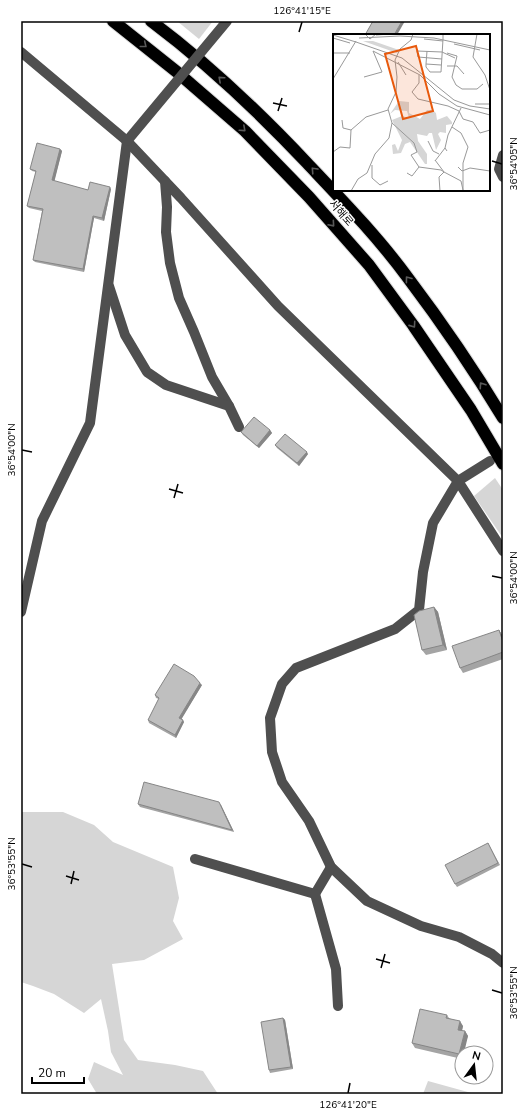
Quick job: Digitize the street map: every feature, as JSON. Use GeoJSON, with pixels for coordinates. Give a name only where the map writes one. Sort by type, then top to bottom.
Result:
{"type":"FeatureCollection","features":[{"type":"Feature","properties":{"kind":"highway","name":"서해로"},"geometry":{"type":"LineString","coordinates":[[113,21],[177,72],[245,131],[309,197],[368,265],[413,325],[471,410],[503,464]]}},
{"type":"Feature","properties":{"kind":"highway","name":"서해로"},"geometry":{"type":"LineString","coordinates":[[151,21],[219,76],[278,133],[365,226],[408,278],[486,389],[503,418]]}},
{"type":"Feature","properties":{"kind":"street"},"geometry":{"type":"LineString","coordinates":[[21,612],[42,521],[90,423],[127,141],[227,21]]}},
{"type":"Feature","properties":{"kind":"street"},"geometry":{"type":"LineString","coordinates":[[21,52],[127,141],[278,306],[458,481],[503,551]]}},
{"type":"Feature","properties":{"kind":"street"},"geometry":{"type":"LineString","coordinates":[[503,155],[498,169],[503,177]]}},
{"type":"Feature","properties":{"kind":"street"},"geometry":{"type":"LineString","coordinates":[[165,181],[167,207],[166,232],[170,263],[179,298],[212,377],[239,427]]}},
{"type":"Feature","properties":{"kind":"street"},"geometry":{"type":"LineString","coordinates":[[108,284],[126,335],[147,372],[166,385],[229,406]]}},
{"type":"Feature","properties":{"kind":"street"},"geometry":{"type":"LineString","coordinates":[[490,461],[458,481],[433,523],[423,572],[419,610],[394,629],[296,668],[282,684],[270,718],[272,752],[282,782],[309,821],[331,867],[367,901],[422,926],[459,937],[492,954],[503,963]]}},
{"type":"Feature","properties":{"kind":"street"},"geometry":{"type":"LineString","coordinates":[[195,859],[315,894]]}},
{"type":"Feature","properties":{"kind":"street"},"geometry":{"type":"LineString","coordinates":[[331,867],[315,894],[336,969],[338,1006]]}},
{"type":"Feature","properties":{"kind":"shaded area"},"geometry":{"type":"Polygon","coordinates":[[[177,21],[213,21],[199,39],[177,21]]]}},
{"type":"Feature","properties":{"kind":"shaded area"},"geometry":{"type":"Polygon","coordinates":[[[495,478],[503,490],[503,538],[474,496],[495,478]]]}},
{"type":"Feature","properties":{"kind":"shaded area"},"geometry":{"type":"Polygon","coordinates":[[[21,812],[63,812],[94,825],[113,842],[173,867],[179,898],[173,921],[183,939],[144,960],[112,964],[124,1040],[138,1060],[175,1065],[203,1071],[218,1094],[97,1094],[88,1079],[94,1062],[123,1075],[111,1052],[101,999],[84,1013],[54,994],[21,982],[21,812]]]}},
{"type":"Feature","properties":{"kind":"shaded area"},"geometry":{"type":"Polygon","coordinates":[[[428,1081],[475,1094],[423,1094],[428,1081]]]}},
{"type":"Feature","properties":{"kind":"building"},"geometry":{"type":"Polygon","coordinates":[[[373,21],[402,21],[395,34],[366,34],[373,21]]]}},
{"type":"Feature","properties":{"kind":"building"},"geometry":{"type":"Polygon","coordinates":[[[37,143],[60,149],[52,180],[88,190],[90,182],[110,187],[102,218],[93,216],[83,269],[33,260],[43,209],[27,206],[36,171],[30,169],[37,143]]]}},
{"type":"Feature","properties":{"kind":"building"},"geometry":{"type":"Polygon","coordinates":[[[254,417],[270,430],[257,446],[241,432],[254,417]]]}},
{"type":"Feature","properties":{"kind":"building"},"geometry":{"type":"Polygon","coordinates":[[[285,434],[307,452],[297,463],[275,445],[285,434]]]}},
{"type":"Feature","properties":{"kind":"building"},"geometry":{"type":"Polygon","coordinates":[[[434,607],[443,645],[422,650],[414,615],[419,611],[434,607]]]}},
{"type":"Feature","properties":{"kind":"building"},"geometry":{"type":"Polygon","coordinates":[[[499,630],[503,642],[503,652],[460,668],[452,646],[499,630]]]}},
{"type":"Feature","properties":{"kind":"building"},"geometry":{"type":"Polygon","coordinates":[[[174,664],[194,676],[200,683],[179,718],[183,720],[175,735],[148,720],[159,698],[155,695],[174,664]]]}},
{"type":"Feature","properties":{"kind":"building"},"geometry":{"type":"Polygon","coordinates":[[[144,782],[219,802],[232,830],[138,804],[144,782]]]}},
{"type":"Feature","properties":{"kind":"building"},"geometry":{"type":"Polygon","coordinates":[[[488,843],[498,863],[455,884],[445,865],[488,843]]]}},
{"type":"Feature","properties":{"kind":"building"},"geometry":{"type":"Polygon","coordinates":[[[420,1009],[447,1015],[446,1018],[460,1021],[458,1030],[465,1031],[461,1045],[454,1045],[454,1053],[412,1043],[420,1009]]]}},
{"type":"Feature","properties":{"kind":"building"},"geometry":{"type":"Polygon","coordinates":[[[283,1018],[291,1067],[269,1070],[261,1022],[283,1018]]]}}]}
